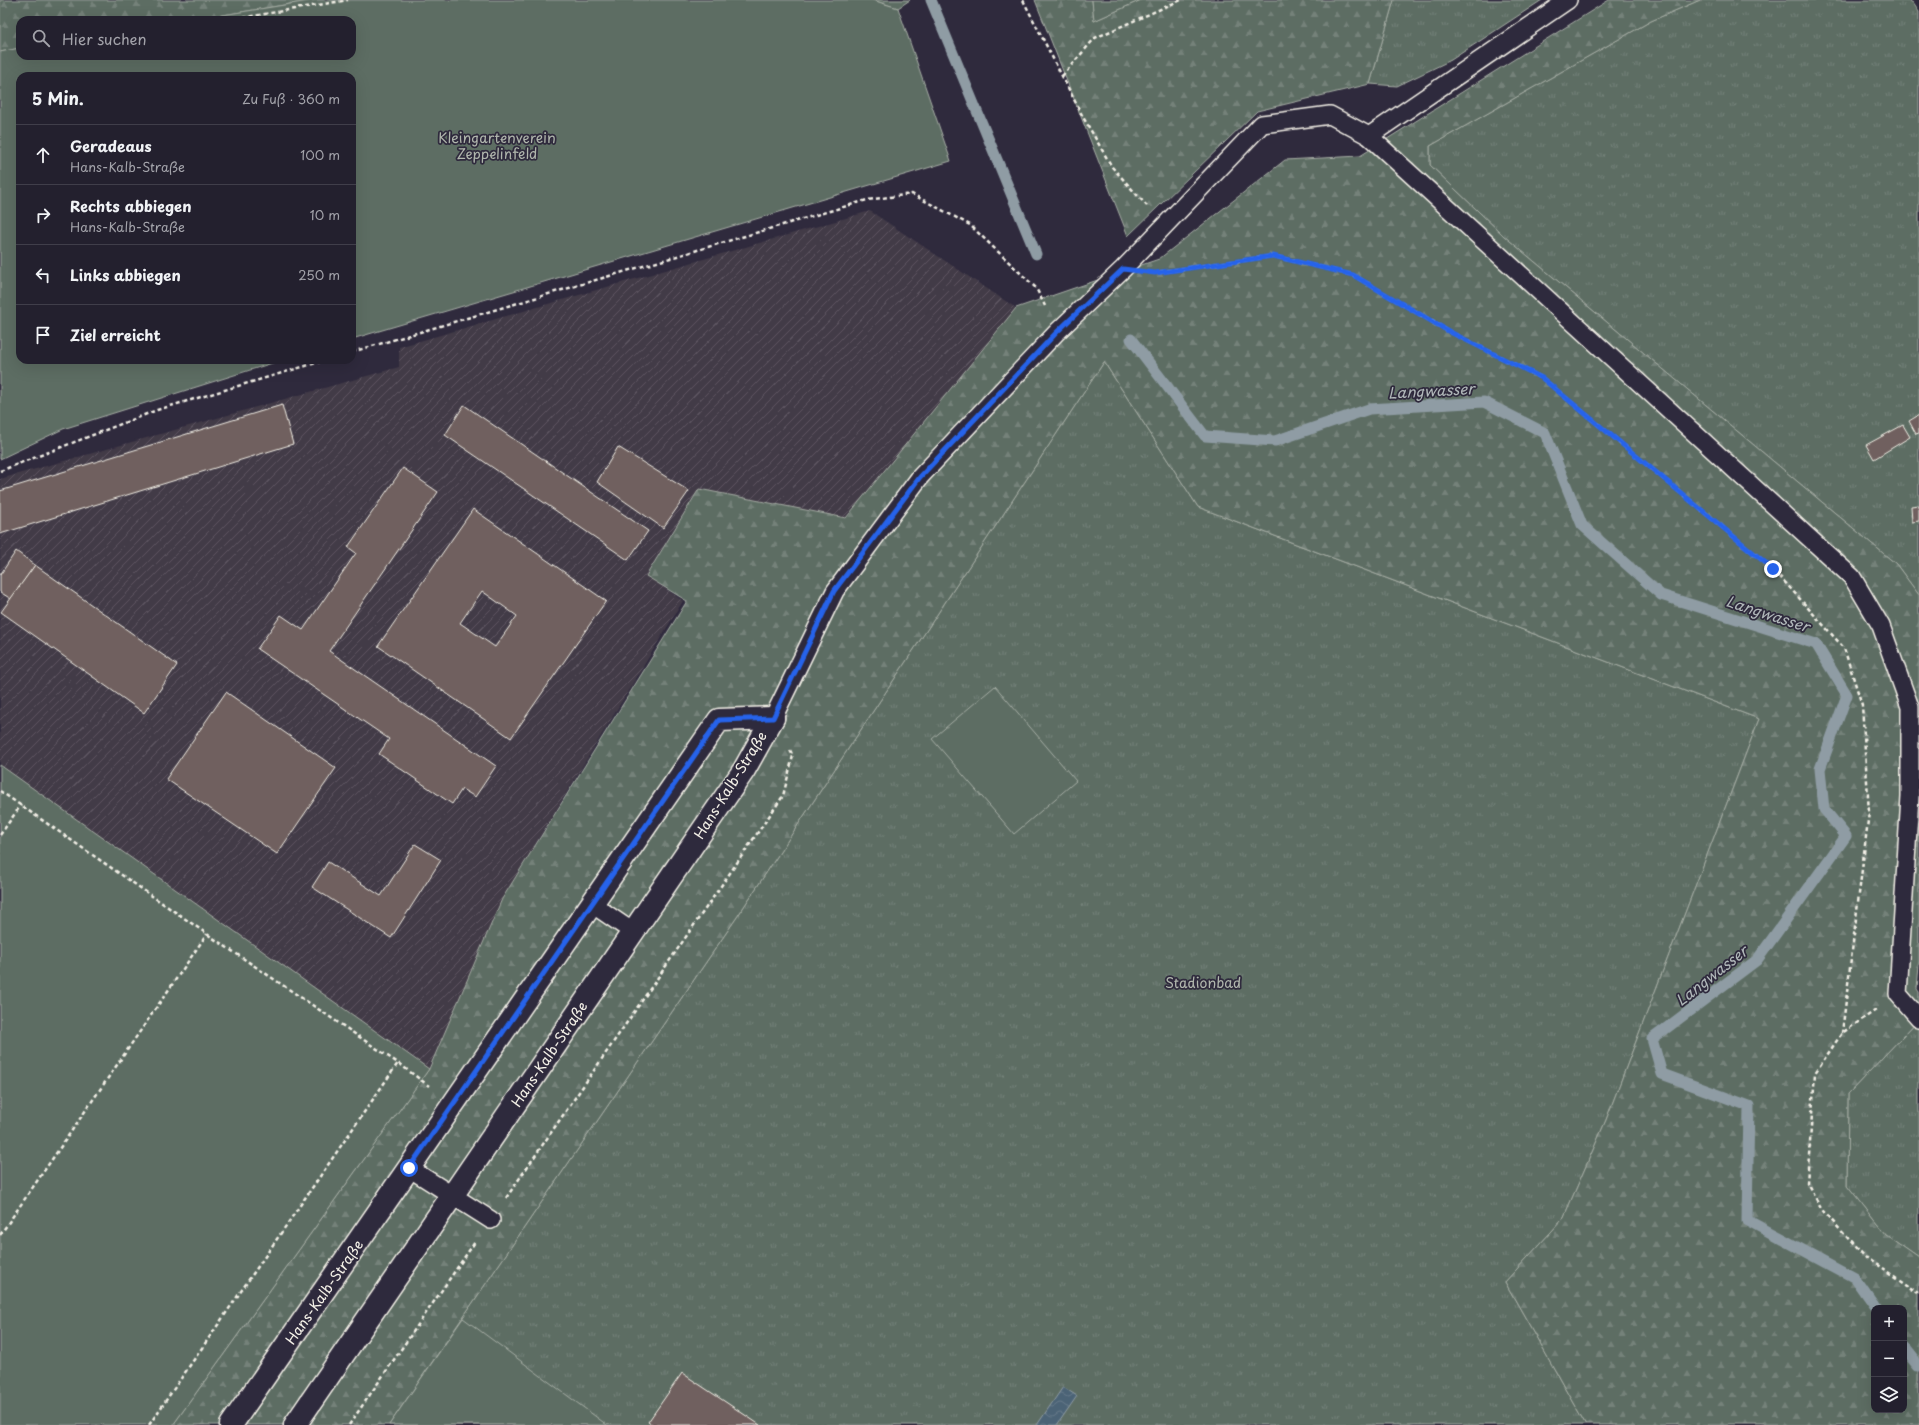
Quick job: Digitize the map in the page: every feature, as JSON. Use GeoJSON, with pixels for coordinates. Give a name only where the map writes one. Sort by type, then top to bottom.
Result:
{"type":"FeatureCollection","features":[{"type":"Feature","properties":{"kind":"street","name":"Hans-Kalb-Straße"},"geometry":{"type":"LineString","coordinates":[[231,1425],[719,720],[773,718]]}},
{"type":"Feature","properties":{"kind":"street","name":"Hans-Kalb-Straße"},"geometry":{"type":"LineString","coordinates":[[294,1425],[744,770],[773,718]]}},
{"type":"Feature","properties":{"kind":"lane"},"geometry":{"type":"LineString","coordinates":[[1368,136],[1568,0]]}},
{"type":"Feature","properties":{"kind":"lane"},"geometry":{"type":"LineString","coordinates":[[773,718],[834,591],[920,477],[1057,332],[1123,269],[1262,124],[1330,116],[1368,136],[1852,577],[1881,626],[1910,707],[1910,796],[1898,994],[1919,1018]]}},
{"type":"Feature","properties":{"kind":"lane"},"geometry":{"type":"LineString","coordinates":[[592,904],[633,932]]}},
{"type":"Feature","properties":{"kind":"lane"},"geometry":{"type":"LineString","coordinates":[[409,1168],[491,1220]]}},
{"type":"Feature","properties":{"kind":"path"},"geometry":{"type":"LineString","coordinates":[[253,16],[348,0]]}},
{"type":"Feature","properties":{"kind":"path"},"geometry":{"type":"LineString","coordinates":[[1023,0],[1062,76],[1112,167],[1165,226]]}},
{"type":"Feature","properties":{"kind":"path"},"geometry":{"type":"LineString","coordinates":[[1062,76],[1095,38],[1181,0]]}},
{"type":"Feature","properties":{"kind":"path"},"geometry":{"type":"LineString","coordinates":[[356,351],[867,200],[912,194],[970,225],[981,235],[1036,288],[1057,332]]}},
{"type":"Feature","properties":{"kind":"path"},"geometry":{"type":"LineString","coordinates":[[1123,269],[1155,273],[1273,256],[1353,275],[1450,332],[1542,378],[1773,569],[1844,648],[1862,705],[1869,812],[1842,1033]]}},
{"type":"Feature","properties":{"kind":"path"},"geometry":{"type":"LineString","coordinates":[[0,472],[157,410],[312,364]]}},
{"type":"Feature","properties":{"kind":"path"},"geometry":{"type":"LineString","coordinates":[[349,1425],[783,796],[793,756],[773,718]]}},
{"type":"Feature","properties":{"kind":"path"},"geometry":{"type":"LineString","coordinates":[[0,791],[207,934],[398,1063],[453,1105]]}},
{"type":"Feature","properties":{"kind":"path"},"geometry":{"type":"LineString","coordinates":[[0,835],[20,805]]}},
{"type":"Feature","properties":{"kind":"path"},"geometry":{"type":"LineString","coordinates":[[0,1235],[207,934]]}},
{"type":"Feature","properties":{"kind":"path"},"geometry":{"type":"LineString","coordinates":[[1898,994],[1842,1033],[1815,1073],[1807,1183],[1823,1211],[1867,1259],[1919,1294]]}},
{"type":"Feature","properties":{"kind":"path"},"geometry":{"type":"LineString","coordinates":[[149,1425],[398,1063]]}},
{"type":"Feature","properties":{"kind":"shaded area"},"geometry":{"type":"Polygon","coordinates":[[[870,211],[1016,308],[846,518],[699,489],[646,575],[683,601],[502,899],[429,1069],[0,765],[0,479],[399,367],[399,347],[870,211]]]}},
{"type":"Feature","properties":{"kind":"green space"},"geometry":{"type":"Polygon","coordinates":[[[0,0],[315,0],[217,16],[16,16],[16,49],[0,52],[0,0]]]}},
{"type":"Feature","properties":{"kind":"green space","name":"Kleingartenverein Zeppelinfeld"},"geometry":{"type":"Polygon","coordinates":[[[315,0],[872,0],[898,8],[951,161],[356,338],[356,72],[16,72],[16,364],[269,364],[63,429],[0,459],[0,52],[16,49],[16,60],[356,60],[356,16],[217,16],[315,0]]]}},
{"type":"Feature","properties":{"kind":"green space"},"geometry":{"type":"Polygon","coordinates":[[[872,0],[910,0],[898,8],[872,0]]]}},
{"type":"Feature","properties":{"kind":"green space"},"geometry":{"type":"Polygon","coordinates":[[[1035,0],[1092,0],[1094,21],[1141,0],[1394,0],[1370,84],[1257,111],[1128,236],[1035,0]]]}},
{"type":"Feature","properties":{"kind":"green space"},"geometry":{"type":"Polygon","coordinates":[[[1092,0],[1141,0],[1094,21],[1092,0]]]}},
{"type":"Feature","properties":{"kind":"green space"},"geometry":{"type":"Polygon","coordinates":[[[1394,0],[1542,0],[1451,60],[1397,86],[1370,84],[1394,0]]]}},
{"type":"Feature","properties":{"kind":"green space"},"geometry":{"type":"Polygon","coordinates":[[[1609,0],[1700,0],[1651,21],[1430,146],[1430,165],[1504,236],[1896,564],[1919,595],[1919,964],[1917,989],[1919,992],[1919,1019],[1848,1094],[1847,1185],[1886,1234],[1919,1257],[1919,1425],[1586,1425],[1505,1282],[1563,1219],[1606,1120],[1759,719],[1198,507],[1104,362],[737,917],[389,1425],[173,1425],[429,1069],[502,899],[687,601],[646,576],[699,489],[846,518],[1016,308],[1159,259],[1285,160],[1360,156],[1609,0]]]}},
{"type":"Feature","properties":{"kind":"green space"},"geometry":{"type":"Polygon","coordinates":[[[1700,0],[1908,0],[1913,3],[1919,12],[1919,595],[1896,564],[1504,236],[1430,165],[1430,146],[1651,21],[1700,0]]]}},
{"type":"Feature","properties":{"kind":"green space","name":"Stadionbad"},"geometry":{"type":"Polygon","coordinates":[[[1104,362],[1198,507],[1759,719],[1606,1120],[1563,1219],[1505,1282],[1586,1425],[389,1425],[737,917],[1104,362]]]}},
{"type":"Feature","properties":{"kind":"green space"},"geometry":{"type":"Polygon","coordinates":[[[995,686],[1076,781],[1014,834],[932,739],[995,686]]]}},
{"type":"Feature","properties":{"kind":"green space"},"geometry":{"type":"Polygon","coordinates":[[[0,765],[429,1069],[173,1425],[0,1425],[0,765]]]}},
{"type":"Feature","properties":{"kind":"green space"},"geometry":{"type":"Polygon","coordinates":[[[1919,1019],[1919,1257],[1886,1234],[1847,1185],[1848,1094],[1919,1019]]]}},
{"type":"Feature","properties":{"kind":"green space"},"geometry":{"type":"Polygon","coordinates":[[[463,1318],[607,1425],[389,1425],[463,1318]]]}},
{"type":"Feature","properties":{"kind":"water"},"geometry":{"type":"Polygon","coordinates":[[[1063,1387],[1077,1396],[1057,1425],[1037,1425],[1063,1387]]]}},
{"type":"Feature","properties":{"kind":"building"},"geometry":{"type":"Polygon","coordinates":[[[282,405],[293,444],[0,534],[0,491],[282,405]]]}},
{"type":"Feature","properties":{"kind":"building"},"geometry":{"type":"Polygon","coordinates":[[[464,405],[648,531],[628,560],[445,435],[464,405]]]}},
{"type":"Feature","properties":{"kind":"building"},"geometry":{"type":"Polygon","coordinates":[[[1919,415],[1919,433],[1916,434],[1909,421],[1919,415]]]}},
{"type":"Feature","properties":{"kind":"building"},"geometry":{"type":"Polygon","coordinates":[[[1903,425],[1910,437],[1874,459],[1866,445],[1903,425]]]}},
{"type":"Feature","properties":{"kind":"building"},"geometry":{"type":"Polygon","coordinates":[[[618,447],[689,491],[663,528],[597,482],[618,447]]]}},
{"type":"Feature","properties":{"kind":"building"},"geometry":{"type":"Polygon","coordinates":[[[403,468],[438,492],[329,651],[496,766],[475,797],[462,789],[452,804],[379,754],[389,739],[257,649],[281,615],[303,630],[356,553],[348,547],[403,468]]]}},
{"type":"Feature","properties":{"kind":"building"},"geometry":{"type":"Polygon","coordinates":[[[1919,505],[1919,521],[1912,522],[1911,506],[1919,505]]]}},
{"type":"Feature","properties":{"kind":"building"},"geometry":{"type":"Polygon","coordinates":[[[473,509],[606,601],[511,738],[378,646],[473,509]],[[482,591],[460,623],[495,647],[517,616],[482,591]]]}},
{"type":"Feature","properties":{"kind":"building"},"geometry":{"type":"Polygon","coordinates":[[[16,551],[35,565],[11,599],[0,592],[0,575],[16,551]]]}},
{"type":"Feature","properties":{"kind":"building"},"geometry":{"type":"Polygon","coordinates":[[[35,565],[177,665],[144,713],[1,612],[35,565]]]}},
{"type":"Feature","properties":{"kind":"building"},"geometry":{"type":"Polygon","coordinates":[[[226,692],[336,768],[277,854],[166,779],[226,692]]]}},
{"type":"Feature","properties":{"kind":"building"},"geometry":{"type":"Polygon","coordinates":[[[415,844],[441,860],[391,938],[312,887],[328,862],[381,896],[415,844]]]}},
{"type":"Feature","properties":{"kind":"building"},"geometry":{"type":"Polygon","coordinates":[[[682,1373],[760,1425],[652,1425],[648,1422],[682,1373]]]}},
{"type":"Feature","properties":{"kind":"waterway"},"geometry":{"type":"LineString","coordinates":[[931,0],[1036,254]]}},
{"type":"Feature","properties":{"kind":"waterway","name":"Langwasser"},"geometry":{"type":"LineString","coordinates":[[1131,339],[1205,436],[1275,441],[1369,409],[1484,402],[1545,433],[1582,525],[1661,595],[1816,644],[1847,695],[1820,769],[1824,809],[1846,836],[1757,960],[1652,1039],[1662,1074],[1749,1106],[1747,1220],[1855,1278],[1874,1305]]}},
{"type":"Feature","properties":{"kind":"waterway","name":"Langwasser"},"geometry":{"type":"LineString","coordinates":[[1907,1352],[1919,1367]]}},
{"type":"Feature","properties":{"kind":"route"},"geometry":{"type":"LineString","coordinates":[[409,1168],[719,720],[773,718],[834,591],[920,477],[1057,332],[1123,269],[1155,273],[1273,256],[1353,275],[1450,332],[1542,378],[1773,569]]}}]}
